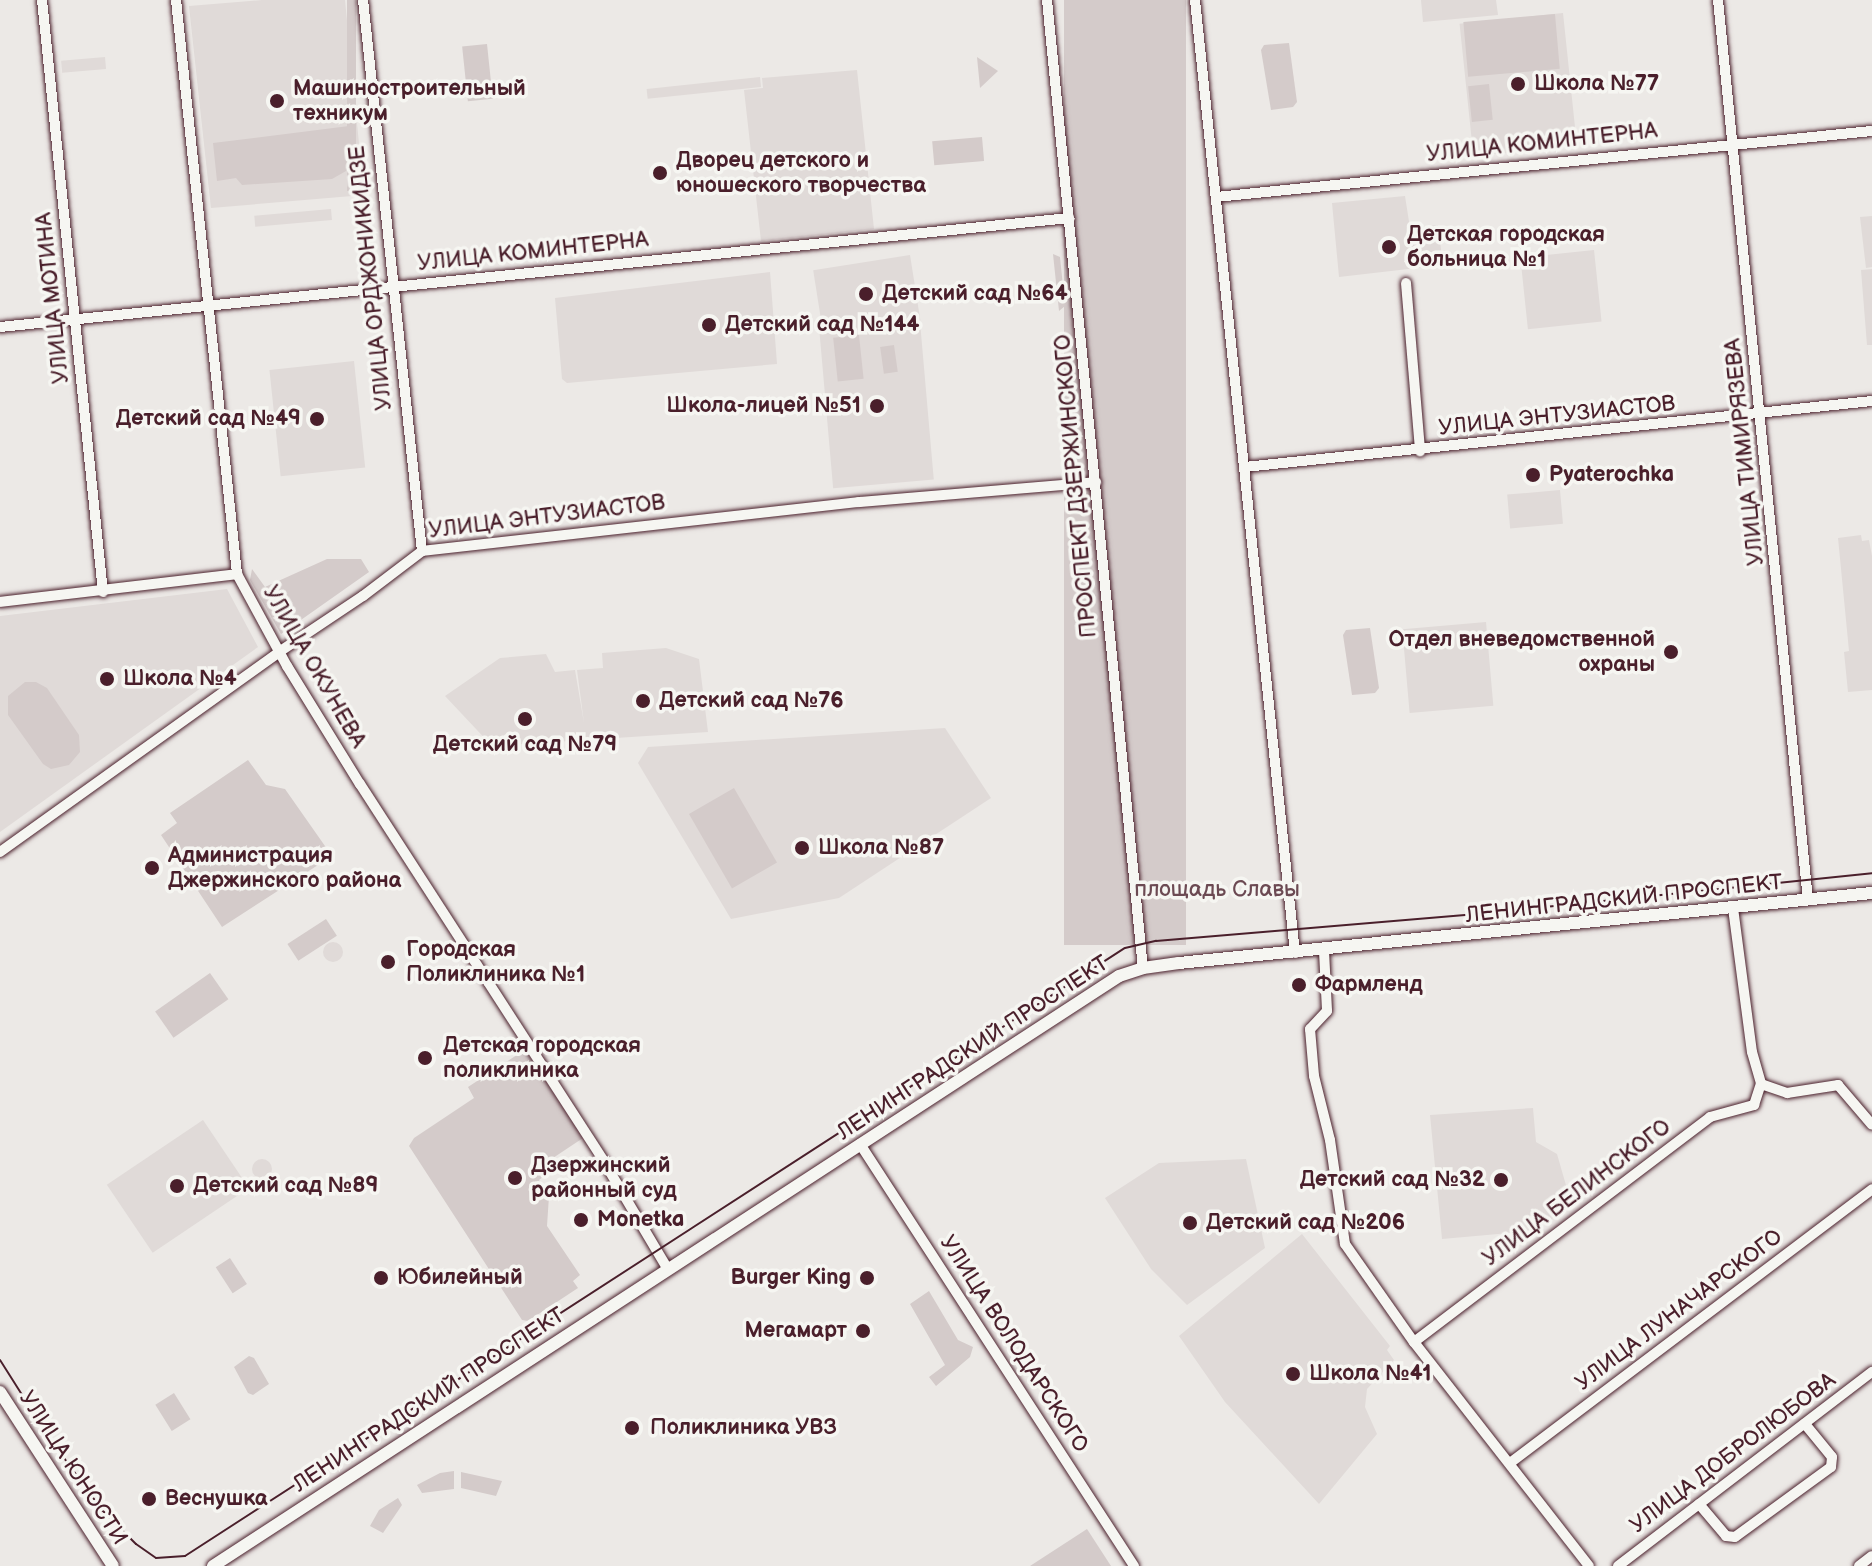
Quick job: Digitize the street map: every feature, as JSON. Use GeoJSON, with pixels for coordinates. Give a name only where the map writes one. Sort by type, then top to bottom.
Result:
{"type":"FeatureCollection","features":[{"type":"Feature","properties":{"kind":"main road","name":"ЛЕНИНГРАДСКИЙ ПРОСПЕКТ"},"geometry":{"type":"LineString","coordinates":[[213,1566],[1119,976],[1143,968],[1872,893]]}},
{"type":"Feature","properties":{"kind":"main road","name":"УЛИЦА ЮНОСТИ"},"geometry":{"type":"LineString","coordinates":[[0,1392],[113,1566]]}},
{"type":"Feature","properties":{"kind":"street","name":"УЛИЦА МОТИНА"},"geometry":{"type":"LineString","coordinates":[[42,0],[103,592]]}},
{"type":"Feature","properties":{"kind":"street","name":"УЛИЦА ОКУНЕВА"},"geometry":{"type":"LineString","coordinates":[[176,0],[237,574],[279,652],[390,831],[603,1160],[667,1268]]}},
{"type":"Feature","properties":{"kind":"street","name":"УЛИЦА ОРДЖОНИКИДЗЕ"},"geometry":{"type":"LineString","coordinates":[[363,0],[422,551]]}},
{"type":"Feature","properties":{"kind":"street","name":"ПРОСПЕКТ ДЗЕРЖИНСКОГО"},"geometry":{"type":"LineString","coordinates":[[1047,0],[1143,968]]}},
{"type":"Feature","properties":{"kind":"street"},"geometry":{"type":"LineString","coordinates":[[1195,0],[1295,953]]}},
{"type":"Feature","properties":{"kind":"street","name":"УЛИЦА ТИМИРЯЗЕВА"},"geometry":{"type":"LineString","coordinates":[[1718,0],[1808,900]]}},
{"type":"Feature","properties":{"kind":"street","name":"УЛИЦА КОМИНТЕРНА"},"geometry":{"type":"LineString","coordinates":[[1216,197],[1872,131]]}},
{"type":"Feature","properties":{"kind":"street","name":"УЛИЦА КОМИНТЕРНА"},"geometry":{"type":"LineString","coordinates":[[0,327],[1069,218]]}},
{"type":"Feature","properties":{"kind":"street"},"geometry":{"type":"LineString","coordinates":[[1406,283],[1420,451]]}},
{"type":"Feature","properties":{"kind":"street","name":"УЛИЦА ЭНТУЗИАСТОВ"},"geometry":{"type":"LineString","coordinates":[[1245,467],[1420,451],[1872,401]]}},
{"type":"Feature","properties":{"kind":"street","name":"УЛИЦА ЭНТУЗИАСТОВ"},"geometry":{"type":"LineString","coordinates":[[0,852],[422,551],[859,502],[1096,482]]}},
{"type":"Feature","properties":{"kind":"street"},"geometry":{"type":"LineString","coordinates":[[0,602],[237,574]]}},
{"type":"Feature","properties":{"kind":"street"},"geometry":{"type":"LineString","coordinates":[[1733,908],[1752,1052],[1761,1084],[1787,1093],[1838,1085],[1872,1125]]}},
{"type":"Feature","properties":{"kind":"street"},"geometry":{"type":"LineString","coordinates":[[1324,951],[1327,1011],[1310,1029],[1314,1076],[1330,1140],[1343,1236],[1350,1256],[1589,1566]]}},
{"type":"Feature","properties":{"kind":"street","name":"УЛИЦА БЕЛИНСКОГО"},"geometry":{"type":"LineString","coordinates":[[1414,1342],[1710,1117],[1754,1105],[1761,1084]]}},
{"type":"Feature","properties":{"kind":"street","name":"УЛИЦА ВОЛОДАРСКОГО"},"geometry":{"type":"LineString","coordinates":[[860,1144],[1134,1566]]}},
{"type":"Feature","properties":{"kind":"street","name":"УЛИЦА ЛУНАЧАРСКОГО"},"geometry":{"type":"LineString","coordinates":[[1510,1463],[1872,1189]]}},
{"type":"Feature","properties":{"kind":"street","name":"УЛИЦА ДОБРОЛЮБОВА"},"geometry":{"type":"LineString","coordinates":[[1618,1566],[1872,1372]]}},
{"type":"Feature","properties":{"kind":"street"},"geometry":{"type":"LineString","coordinates":[[1699,1504],[1726,1536],[1735,1537],[1831,1467],[1832,1457],[1805,1424]]}},
{"type":"Feature","properties":{"kind":"street"},"geometry":{"type":"LineString","coordinates":[[1859,1566],[1872,1556]]}},
{"type":"Feature","properties":{"kind":"shaded area","name":"Машиностроительный техникум"},"geometry":{"type":"Polygon","coordinates":[[[262,0],[345,0],[364,195],[211,208],[189,6],[262,0]]]}},
{"type":"Feature","properties":{"kind":"shaded area"},"geometry":{"type":"Polygon","coordinates":[[[1421,0],[1496,0],[1498,15],[1423,22],[1421,0]]]}},
{"type":"Feature","properties":{"kind":"shaded area","name":"Школа №77"},"geometry":{"type":"Polygon","coordinates":[[[1563,13],[1577,145],[1473,156],[1460,24],[1563,13]]]}},
{"type":"Feature","properties":{"kind":"shaded area"},"geometry":{"type":"Polygon","coordinates":[[[105,57],[106,69],[62,73],[61,61],[105,57]]]}},
{"type":"Feature","properties":{"kind":"shaded area"},"geometry":{"type":"Polygon","coordinates":[[[857,70],[874,229],[761,241],[744,90],[763,88],[762,78],[857,70]]]}},
{"type":"Feature","properties":{"kind":"shaded area"},"geometry":{"type":"Polygon","coordinates":[[[760,77],[761,87],[648,99],[647,89],[760,77]]]}},
{"type":"Feature","properties":{"kind":"shaded area","name":"Детская городская больница №1"},"geometry":{"type":"Polygon","coordinates":[[[1405,196],[1410,228],[1438,225],[1443,265],[1339,277],[1332,203],[1405,196]]]}},
{"type":"Feature","properties":{"kind":"shaded area"},"geometry":{"type":"Polygon","coordinates":[[[331,209],[332,220],[255,227],[254,216],[331,209]]]}},
{"type":"Feature","properties":{"kind":"shaded area"},"geometry":{"type":"Polygon","coordinates":[[[1872,216],[1872,267],[1866,268],[1860,217],[1872,216]]]}},
{"type":"Feature","properties":{"kind":"shaded area"},"geometry":{"type":"Polygon","coordinates":[[[1594,250],[1602,322],[1528,329],[1520,258],[1594,250]]]}},
{"type":"Feature","properties":{"kind":"shaded area","name":"Детский сад №64"},"geometry":{"type":"Polygon","coordinates":[[[910,255],[920,320],[824,336],[813,270],[910,255]]]}},
{"type":"Feature","properties":{"kind":"shaded area"},"geometry":{"type":"Polygon","coordinates":[[[1872,269],[1872,345],[1867,345],[1861,270],[1872,269]]]}},
{"type":"Feature","properties":{"kind":"shaded area","name":"Детский сад №144"},"geometry":{"type":"Polygon","coordinates":[[[770,272],[777,364],[567,383],[562,379],[555,298],[770,272]]]}},
{"type":"Feature","properties":{"kind":"shaded area","name":"Школа-лицей №51"},"geometry":{"type":"Polygon","coordinates":[[[920,322],[934,479],[833,488],[819,331],[920,322]]]}},
{"type":"Feature","properties":{"kind":"shaded area","name":"Детский сад №49"},"geometry":{"type":"Polygon","coordinates":[[[354,361],[365,467],[281,476],[269,370],[354,361]]]}},
{"type":"Feature","properties":{"kind":"shaded area"},"geometry":{"type":"Polygon","coordinates":[[[1560,490],[1563,524],[1510,528],[1507,495],[1560,490]]]}},
{"type":"Feature","properties":{"kind":"shaded area"},"geometry":{"type":"Polygon","coordinates":[[[1861,535],[1862,541],[1869,540],[1872,556],[1872,690],[1848,692],[1844,652],[1849,651],[1838,538],[1861,535]]]}},
{"type":"Feature","properties":{"kind":"shaded area","name":"Школа №4"},"geometry":{"type":"Polygon","coordinates":[[[227,589],[258,647],[0,832],[0,616],[227,589]]]}},
{"type":"Feature","properties":{"kind":"shaded area"},"geometry":{"type":"Polygon","coordinates":[[[1486,622],[1493,706],[1410,713],[1402,629],[1486,622]]]}},
{"type":"Feature","properties":{"kind":"shaded area"},"geometry":{"type":"Polygon","coordinates":[[[666,648],[699,659],[708,732],[492,746],[445,696],[500,658],[546,654],[555,672],[575,670],[584,723],[577,670],[603,668],[602,653],[666,648]]]}},
{"type":"Feature","properties":{"kind":"shaded area","name":"Школа №87"},"geometry":{"type":"Polygon","coordinates":[[[945,728],[991,798],[839,898],[731,919],[638,763],[648,747],[945,728]]]}},
{"type":"Feature","properties":{"kind":"shaded area"},"geometry":{"type":"Polygon","coordinates":[[[333,942],[340,945],[343,952],[340,959],[333,962],[326,959],[323,952],[326,945],[333,942]]]}},
{"type":"Feature","properties":{"kind":"shaded area","name":"Детский сад №32"},"geometry":{"type":"Polygon","coordinates":[[[1533,1108],[1536,1142],[1557,1154],[1572,1206],[1533,1231],[1442,1239],[1430,1115],[1533,1108]]]}},
{"type":"Feature","properties":{"kind":"shaded area","name":"Детский сад №89"},"geometry":{"type":"Polygon","coordinates":[[[203,1120],[249,1188],[153,1253],[107,1185],[203,1120]]]}},
{"type":"Feature","properties":{"kind":"shaded area"},"geometry":{"type":"Polygon","coordinates":[[[258,1159],[266,1159],[272,1169],[266,1179],[258,1179],[252,1173],[252,1165],[258,1159]]]}},
{"type":"Feature","properties":{"kind":"shaded area","name":"Детский сад №206"},"geometry":{"type":"Polygon","coordinates":[[[1246,1159],[1265,1248],[1187,1305],[1151,1269],[1105,1198],[1159,1163],[1246,1159]]]}},
{"type":"Feature","properties":{"kind":"shaded area","name":"Школа №41"},"geometry":{"type":"Polygon","coordinates":[[[1302,1234],[1390,1346],[1387,1350],[1394,1360],[1367,1389],[1365,1407],[1377,1434],[1319,1504],[1225,1402],[1179,1336],[1302,1234]]]}},
{"type":"Feature","properties":{"kind":"green space"},"geometry":{"type":"Polygon","coordinates":[[[347,0],[356,0],[356,191],[347,191],[347,0]]]}},
{"type":"Feature","properties":{"kind":"green space"},"geometry":{"type":"Polygon","coordinates":[[[1064,0],[1186,0],[1186,945],[1064,945],[1064,0]]]}},
{"type":"Feature","properties":{"kind":"green space"},"geometry":{"type":"Polygon","coordinates":[[[1555,14],[1560,69],[1468,77],[1463,22],[1555,14]]]}},
{"type":"Feature","properties":{"kind":"green space"},"geometry":{"type":"Polygon","coordinates":[[[1289,43],[1297,102],[1293,107],[1271,110],[1261,50],[1264,45],[1289,43]]]}},
{"type":"Feature","properties":{"kind":"green space"},"geometry":{"type":"Polygon","coordinates":[[[487,44],[493,99],[468,101],[462,47],[487,44]]]}},
{"type":"Feature","properties":{"kind":"green space"},"geometry":{"type":"Polygon","coordinates":[[[977,57],[998,71],[980,88],[977,57]]]}},
{"type":"Feature","properties":{"kind":"green space"},"geometry":{"type":"Polygon","coordinates":[[[1489,84],[1493,120],[1472,122],[1468,86],[1489,84]]]}},
{"type":"Feature","properties":{"kind":"green space"},"geometry":{"type":"Polygon","coordinates":[[[349,126],[353,160],[346,171],[332,179],[242,185],[236,178],[217,181],[213,143],[349,126]]]}},
{"type":"Feature","properties":{"kind":"green space"},"geometry":{"type":"Polygon","coordinates":[[[982,137],[984,161],[934,165],[932,141],[982,137]]]}},
{"type":"Feature","properties":{"kind":"green space"},"geometry":{"type":"Polygon","coordinates":[[[1053,254],[1060,257],[1065,306],[1059,311],[1053,254]]]}},
{"type":"Feature","properties":{"kind":"green space"},"geometry":{"type":"Polygon","coordinates":[[[859,335],[864,379],[838,381],[833,338],[859,335]]]}},
{"type":"Feature","properties":{"kind":"green space"},"geometry":{"type":"Polygon","coordinates":[[[894,345],[898,372],[884,374],[880,347],[894,345]]]}},
{"type":"Feature","properties":{"kind":"green space"},"geometry":{"type":"Polygon","coordinates":[[[327,559],[361,559],[369,572],[281,634],[250,580],[252,569],[265,587],[327,559]]]}},
{"type":"Feature","properties":{"kind":"green space"},"geometry":{"type":"Polygon","coordinates":[[[1370,628],[1379,688],[1375,693],[1352,695],[1343,635],[1346,630],[1370,628]]]}},
{"type":"Feature","properties":{"kind":"green space"},"geometry":{"type":"Polygon","coordinates":[[[25,682],[36,682],[47,688],[79,735],[80,752],[69,765],[51,769],[43,764],[8,715],[8,696],[25,682]]]}},
{"type":"Feature","properties":{"kind":"green space"},"geometry":{"type":"Polygon","coordinates":[[[248,760],[266,785],[285,789],[332,856],[222,927],[161,835],[177,823],[170,813],[248,760]]]}},
{"type":"Feature","properties":{"kind":"green space"},"geometry":{"type":"Polygon","coordinates":[[[734,788],[777,862],[732,888],[689,814],[734,788]]]}},
{"type":"Feature","properties":{"kind":"green space"},"geometry":{"type":"Polygon","coordinates":[[[326,919],[337,936],[298,961],[287,944],[326,919]]]}},
{"type":"Feature","properties":{"kind":"green space"},"geometry":{"type":"Polygon","coordinates":[[[210,973],[228,999],[173,1038],[155,1011],[210,973]]]}},
{"type":"Feature","properties":{"kind":"green space"},"geometry":{"type":"Polygon","coordinates":[[[520,1053],[527,1053],[583,1138],[544,1164],[544,1176],[539,1180],[549,1196],[547,1226],[580,1275],[573,1281],[578,1288],[528,1321],[522,1320],[409,1146],[414,1138],[474,1098],[468,1087],[520,1053]]]}},
{"type":"Feature","properties":{"kind":"green space"},"geometry":{"type":"Polygon","coordinates":[[[230,1258],[247,1284],[233,1293],[216,1267],[230,1258]]]}},
{"type":"Feature","properties":{"kind":"green space"},"geometry":{"type":"Polygon","coordinates":[[[929,1291],[958,1340],[973,1347],[970,1357],[936,1386],[929,1377],[945,1365],[910,1304],[929,1291]]]}},
{"type":"Feature","properties":{"kind":"green space"},"geometry":{"type":"Polygon","coordinates":[[[249,1356],[254,1358],[269,1384],[253,1395],[248,1393],[234,1367],[249,1356]]]}},
{"type":"Feature","properties":{"kind":"green space"},"geometry":{"type":"Polygon","coordinates":[[[174,1393],[190,1419],[172,1431],[155,1405],[174,1393]]]}},
{"type":"Feature","properties":{"kind":"green space"},"geometry":{"type":"Polygon","coordinates":[[[454,1471],[454,1489],[422,1493],[417,1485],[440,1473],[454,1471]]]}},
{"type":"Feature","properties":{"kind":"green space"},"geometry":{"type":"Polygon","coordinates":[[[461,1472],[502,1481],[496,1496],[461,1488],[461,1472]]]}},
{"type":"Feature","properties":{"kind":"green space"},"geometry":{"type":"Polygon","coordinates":[[[398,1498],[402,1505],[383,1533],[370,1526],[379,1510],[398,1498]]]}},
{"type":"Feature","properties":{"kind":"green space"},"geometry":{"type":"Polygon","coordinates":[[[1087,1529],[1111,1566],[1030,1566],[1087,1529]]]}},
{"type":"Feature","properties":{"kind":"tram line"},"geometry":{"type":"LineString","coordinates":[[0,1360],[48,1436],[102,1510],[136,1544],[156,1558],[185,1556],[1125,948],[1156,941],[1477,914],[1872,873]]}},
{"type":"Feature","properties":{"kind":"place","name":"Школа №77"},"geometry":{"type":"Point","coordinates":[1518,84]}},
{"type":"Feature","properties":{"kind":"place","name":"Машиностроительный техникум"},"geometry":{"type":"Point","coordinates":[277,101]}},
{"type":"Feature","properties":{"kind":"place","name":"Дворец детского и юношеского творчества"},"geometry":{"type":"Point","coordinates":[660,173]}},
{"type":"Feature","properties":{"kind":"place","name":"Детская городская больница №1"},"geometry":{"type":"Point","coordinates":[1389,247]}},
{"type":"Feature","properties":{"kind":"place","name":"Детский сад №64"},"geometry":{"type":"Point","coordinates":[866,294]}},
{"type":"Feature","properties":{"kind":"place","name":"Детский сад №144"},"geometry":{"type":"Point","coordinates":[709,325]}},
{"type":"Feature","properties":{"kind":"place","name":"Школа-лицей №51"},"geometry":{"type":"Point","coordinates":[877,406]}},
{"type":"Feature","properties":{"kind":"place","name":"Детский сад №49"},"geometry":{"type":"Point","coordinates":[317,419]}},
{"type":"Feature","properties":{"kind":"place","name":"Pyaterochka"},"geometry":{"type":"Point","coordinates":[1533,475]}},
{"type":"Feature","properties":{"kind":"place","name":"Отдел вневедомственной охраны"},"geometry":{"type":"Point","coordinates":[1671,652]}},
{"type":"Feature","properties":{"kind":"place","name":"Школа №4"},"geometry":{"type":"Point","coordinates":[107,679]}},
{"type":"Feature","properties":{"kind":"place","name":"Детский сад №76"},"geometry":{"type":"Point","coordinates":[643,701]}},
{"type":"Feature","properties":{"kind":"place","name":"Детский сад №79"},"geometry":{"type":"Point","coordinates":[525,719]}},
{"type":"Feature","properties":{"kind":"place","name":"Школа №87"},"geometry":{"type":"Point","coordinates":[802,848]}},
{"type":"Feature","properties":{"kind":"place","name":"Администрация Джержинского района"},"geometry":{"type":"Point","coordinates":[152,868]}},
{"type":"Feature","properties":{"kind":"place","name":"Городская Поликлиника №1"},"geometry":{"type":"Point","coordinates":[388,962]}},
{"type":"Feature","properties":{"kind":"place","name":"Фармленд"},"geometry":{"type":"Point","coordinates":[1299,985]}},
{"type":"Feature","properties":{"kind":"place","name":"Детская городская поликлиника"},"geometry":{"type":"Point","coordinates":[425,1058]}},
{"type":"Feature","properties":{"kind":"place","name":"Дзержинский районный суд"},"geometry":{"type":"Point","coordinates":[515,1178]}},
{"type":"Feature","properties":{"kind":"place","name":"Детский сад №32"},"geometry":{"type":"Point","coordinates":[1501,1180]}},
{"type":"Feature","properties":{"kind":"place","name":"Детский сад №89"},"geometry":{"type":"Point","coordinates":[177,1186]}},
{"type":"Feature","properties":{"kind":"place","name":"Monetka"},"geometry":{"type":"Point","coordinates":[581,1220]}},
{"type":"Feature","properties":{"kind":"place","name":"Детский сад №206"},"geometry":{"type":"Point","coordinates":[1190,1223]}},
{"type":"Feature","properties":{"kind":"place","name":"Юбилейный"},"geometry":{"type":"Point","coordinates":[381,1278]}},
{"type":"Feature","properties":{"kind":"place","name":"Burger King"},"geometry":{"type":"Point","coordinates":[867,1278]}},
{"type":"Feature","properties":{"kind":"place","name":"Мегамарт"},"geometry":{"type":"Point","coordinates":[863,1331]}},
{"type":"Feature","properties":{"kind":"place","name":"Школа №41"},"geometry":{"type":"Point","coordinates":[1293,1374]}},
{"type":"Feature","properties":{"kind":"place","name":"Поликлиника УВЗ"},"geometry":{"type":"Point","coordinates":[632,1428]}},
{"type":"Feature","properties":{"kind":"place","name":"Веснушка"},"geometry":{"type":"Point","coordinates":[149,1499]}},
{"type":"Feature","properties":{"kind":"park label","name":"площадь Славы"},"geometry":{"type":"Point","coordinates":[1217,890]}}]}
